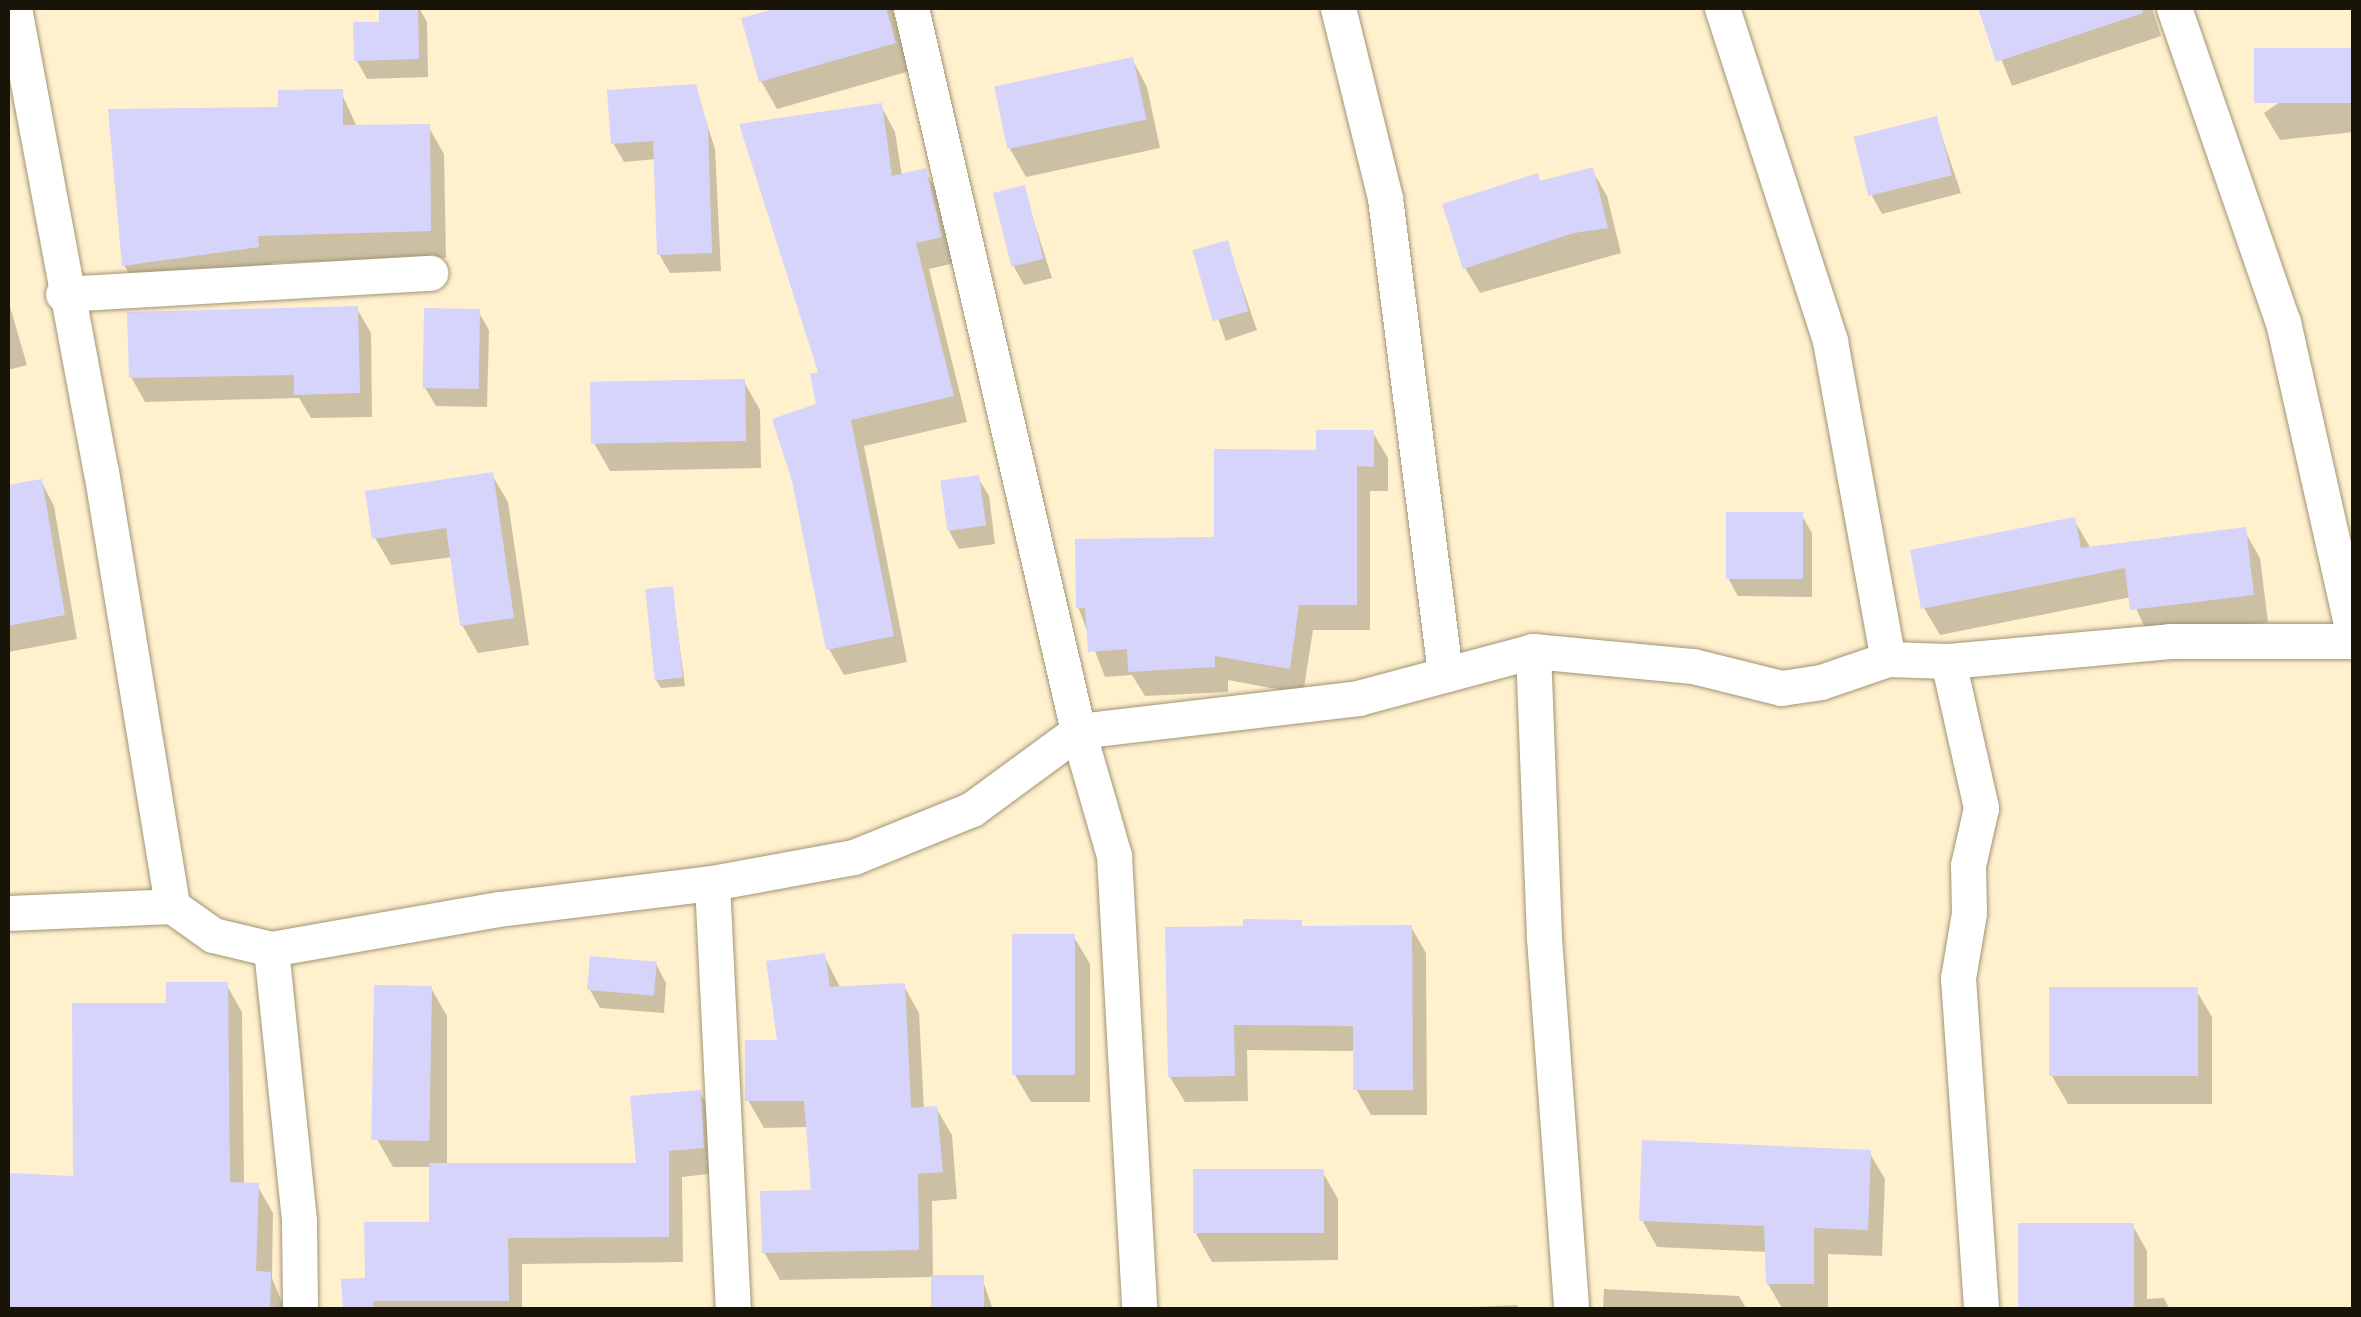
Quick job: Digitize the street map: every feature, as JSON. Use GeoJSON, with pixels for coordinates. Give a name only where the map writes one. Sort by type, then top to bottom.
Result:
{"type":"FeatureCollection","features":[{"type":"Feature","properties":{"kind":"street"},"geometry":{"type":"LineString","coordinates":[[14,8],[63,294],[101,471],[172,906]]}},
{"type":"Feature","properties":{"kind":"street"},"geometry":{"type":"LineString","coordinates":[[911,8],[1078,731],[1114,856],[1139,1310]]}},
{"type":"Feature","properties":{"kind":"street"},"geometry":{"type":"LineString","coordinates":[[1338,8],[1385,198],[1445,674]]}},
{"type":"Feature","properties":{"kind":"street"},"geometry":{"type":"LineString","coordinates":[[1722,8],[1830,341],[1888,659]]}},
{"type":"Feature","properties":{"kind":"street"},"geometry":{"type":"LineString","coordinates":[[8,913],[172,906],[214,935],[271,949],[499,909],[712,883],[854,857],[955,816],[1078,731],[1358,698],[1533,651],[1694,666],[1781,688],[1821,682],[1888,659],[1948,661],[2170,640],[2354,639],[2283,322],[2174,8]]}},
{"type":"Feature","properties":{"kind":"street"},"geometry":{"type":"LineString","coordinates":[[63,294],[430,273]]}},
{"type":"Feature","properties":{"kind":"street"},"geometry":{"type":"LineString","coordinates":[[1533,651],[1544,938],[1572,1310]]}},
{"type":"Feature","properties":{"kind":"street"},"geometry":{"type":"LineString","coordinates":[[1948,661],[1982,808],[1968,865],[1958,978],[1982,1310]]}},
{"type":"Feature","properties":{"kind":"street"},"geometry":{"type":"LineString","coordinates":[[712,883],[732,1310]]}},
{"type":"Feature","properties":{"kind":"street"},"geometry":{"type":"LineString","coordinates":[[271,949],[298,1222],[300,1310]]}},
{"type":"Feature","properties":{"kind":"building"},"geometry":{"type":"Polygon","coordinates":[[[379,8],[418,8],[419,59],[354,61],[353,22],[379,22],[379,8]]]}},
{"type":"Feature","properties":{"kind":"building"},"geometry":{"type":"Polygon","coordinates":[[[779,8],[886,8],[896,43],[759,82],[741,18],[779,8]]]}},
{"type":"Feature","properties":{"kind":"building"},"geometry":{"type":"Polygon","coordinates":[[[1978,8],[2142,8],[2143,13],[1996,62],[1978,8]]]}},
{"type":"Feature","properties":{"kind":"building"},"geometry":{"type":"Polygon","coordinates":[[[2254,48],[2354,48],[2354,103],[2254,103],[2254,48]]]}},
{"type":"Feature","properties":{"kind":"building"},"geometry":{"type":"Polygon","coordinates":[[[1133,57],[1146,120],[1007,149],[994,87],[1133,57]]]}},
{"type":"Feature","properties":{"kind":"building"},"geometry":{"type":"Polygon","coordinates":[[[696,84],[708,128],[712,253],[657,255],[653,141],[611,144],[607,90],[696,84]]]}},
{"type":"Feature","properties":{"kind":"building"},"geometry":{"type":"Polygon","coordinates":[[[343,89],[343,125],[430,124],[431,231],[258,236],[259,247],[122,266],[108,109],[278,107],[278,90],[343,89]]]}},
{"type":"Feature","properties":{"kind":"building"},"geometry":{"type":"Polygon","coordinates":[[[882,103],[892,176],[926,168],[942,237],[916,243],[954,396],[851,420],[894,636],[826,650],[792,481],[772,419],[816,404],[810,374],[818,372],[739,124],[882,103]]]}},
{"type":"Feature","properties":{"kind":"building"},"geometry":{"type":"Polygon","coordinates":[[[1937,116],[1952,175],[1868,196],[1854,137],[1937,116]]]}},
{"type":"Feature","properties":{"kind":"building"},"geometry":{"type":"Polygon","coordinates":[[[1593,167],[1608,228],[1574,233],[1463,269],[1442,204],[1538,173],[1540,181],[1593,167]]]}},
{"type":"Feature","properties":{"kind":"building"},"geometry":{"type":"Polygon","coordinates":[[[1025,185],[1043,259],[1011,267],[993,193],[1025,185]]]}},
{"type":"Feature","properties":{"kind":"building"},"geometry":{"type":"Polygon","coordinates":[[[1228,240],[1248,311],[1213,321],[1192,250],[1228,240]]]}},
{"type":"Feature","properties":{"kind":"building"},"geometry":{"type":"Polygon","coordinates":[[[358,306],[360,393],[294,395],[294,375],[129,378],[127,312],[358,306]]]}},
{"type":"Feature","properties":{"kind":"building"},"geometry":{"type":"Polygon","coordinates":[[[424,308],[480,309],[479,389],[423,388],[424,308]]]}},
{"type":"Feature","properties":{"kind":"building"},"geometry":{"type":"Polygon","coordinates":[[[745,379],[746,441],[591,444],[590,382],[745,379]]]}},
{"type":"Feature","properties":{"kind":"building"},"geometry":{"type":"Polygon","coordinates":[[[1316,430],[1374,430],[1374,467],[1357,466],[1357,605],[1299,605],[1290,669],[1215,656],[1215,667],[1128,672],[1127,649],[1088,652],[1085,608],[1076,608],[1075,539],[1214,537],[1214,449],[1316,450],[1316,430]]]}},
{"type":"Feature","properties":{"kind":"building"},"geometry":{"type":"Polygon","coordinates":[[[493,472],[514,618],[460,626],[446,528],[372,539],[365,491],[493,472]]]}},
{"type":"Feature","properties":{"kind":"building"},"geometry":{"type":"Polygon","coordinates":[[[979,475],[986,526],[947,531],[940,480],[979,475]]]}},
{"type":"Feature","properties":{"kind":"building"},"geometry":{"type":"Polygon","coordinates":[[[42,479],[65,615],[8,626],[8,485],[42,479]]]}},
{"type":"Feature","properties":{"kind":"building"},"geometry":{"type":"Polygon","coordinates":[[[1726,512],[1803,512],[1803,579],[1726,579],[1726,512]]]}},
{"type":"Feature","properties":{"kind":"building"},"geometry":{"type":"Polygon","coordinates":[[[2075,517],[2081,548],[2246,527],[2254,595],[2130,610],[2125,568],[1921,609],[1910,550],[2075,517]]]}},
{"type":"Feature","properties":{"kind":"building"},"geometry":{"type":"Polygon","coordinates":[[[673,586],[683,677],[655,680],[645,589],[673,586]]]}},
{"type":"Feature","properties":{"kind":"building"},"geometry":{"type":"Polygon","coordinates":[[[1243,919],[1302,920],[1302,926],[1412,925],[1413,1090],[1353,1090],[1353,1026],[1234,1025],[1235,1076],[1168,1077],[1165,927],[1243,926],[1243,919]]]}},
{"type":"Feature","properties":{"kind":"building"},"geometry":{"type":"Polygon","coordinates":[[[1012,934],[1075,934],[1075,1075],[1012,1075],[1012,934]]]}},
{"type":"Feature","properties":{"kind":"building"},"geometry":{"type":"Polygon","coordinates":[[[825,953],[830,987],[905,983],[911,1108],[937,1106],[943,1172],[918,1174],[919,1250],[762,1253],[760,1191],[811,1190],[804,1101],[745,1101],[745,1040],[777,1040],[766,961],[825,953]]]}},
{"type":"Feature","properties":{"kind":"building"},"geometry":{"type":"Polygon","coordinates":[[[590,956],[657,962],[654,996],[587,990],[590,956]]]}},
{"type":"Feature","properties":{"kind":"building"},"geometry":{"type":"Polygon","coordinates":[[[166,982],[228,982],[230,1182],[259,1183],[256,1271],[271,1272],[270,1310],[8,1310],[8,1173],[73,1176],[72,1003],[166,1003],[166,982]]]}},
{"type":"Feature","properties":{"kind":"building"},"geometry":{"type":"Polygon","coordinates":[[[374,985],[432,986],[429,1141],[371,1140],[374,985]]]}},
{"type":"Feature","properties":{"kind":"building"},"geometry":{"type":"Polygon","coordinates":[[[2049,987],[2198,987],[2198,1076],[2049,1076],[2049,987]]]}},
{"type":"Feature","properties":{"kind":"building"},"geometry":{"type":"Polygon","coordinates":[[[701,1090],[704,1148],[669,1151],[669,1237],[508,1238],[509,1301],[373,1301],[374,1310],[343,1310],[341,1279],[365,1278],[364,1222],[429,1222],[429,1163],[636,1163],[630,1096],[701,1090]]]}},
{"type":"Feature","properties":{"kind":"building"},"geometry":{"type":"Polygon","coordinates":[[[1642,1140],[1871,1150],[1868,1230],[1814,1228],[1814,1284],[1766,1284],[1764,1226],[1639,1221],[1642,1140]]]}},
{"type":"Feature","properties":{"kind":"building"},"geometry":{"type":"Polygon","coordinates":[[[1193,1169],[1324,1169],[1324,1233],[1193,1233],[1193,1169]]]}},
{"type":"Feature","properties":{"kind":"building"},"geometry":{"type":"Polygon","coordinates":[[[2018,1223],[2134,1223],[2134,1310],[2018,1310],[2018,1223]]]}},
{"type":"Feature","properties":{"kind":"building"},"geometry":{"type":"Polygon","coordinates":[[[931,1275],[984,1275],[984,1310],[931,1310],[931,1275]]]}}]}
